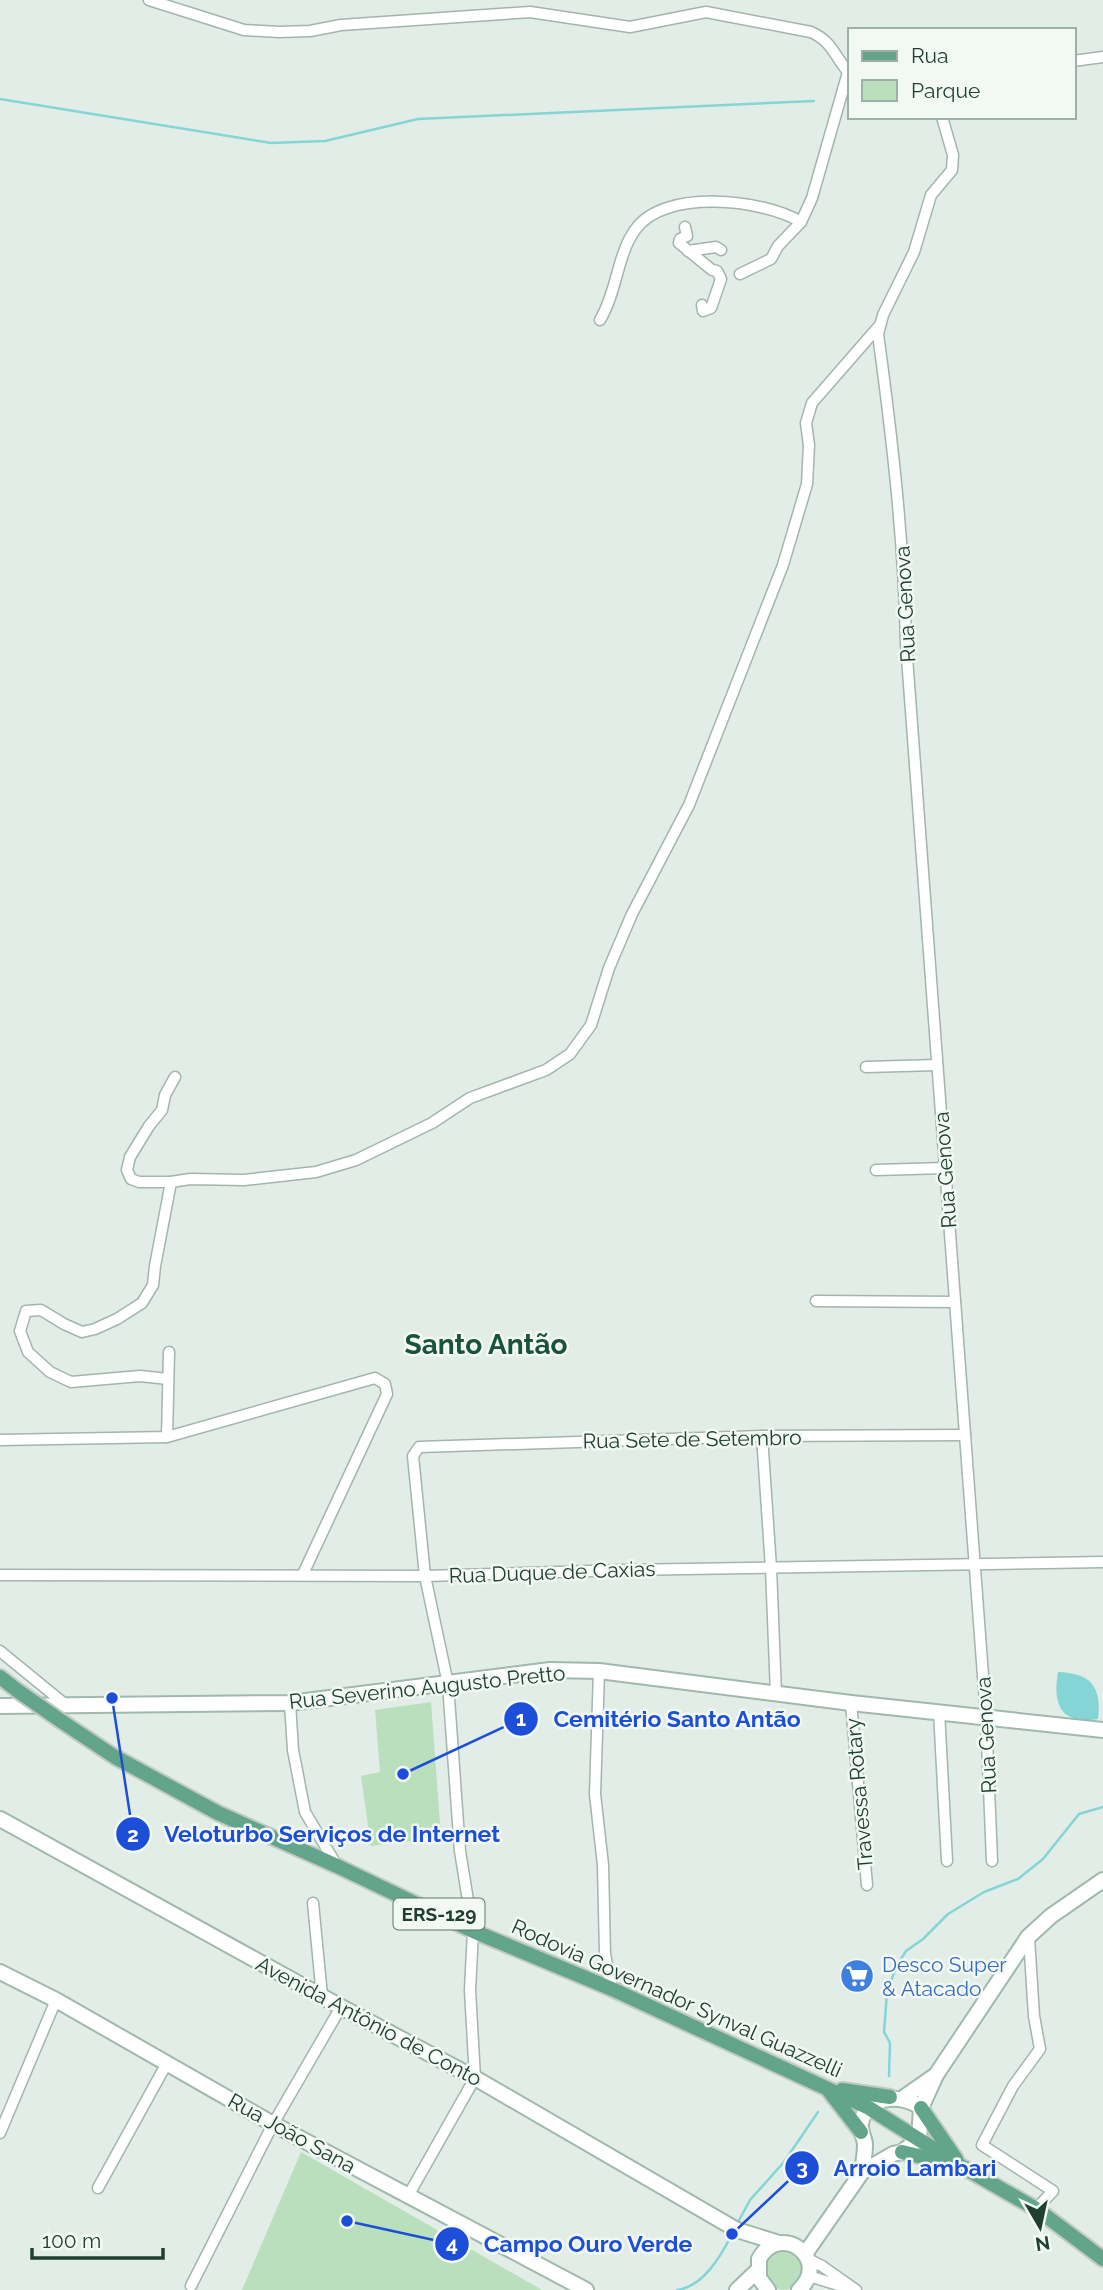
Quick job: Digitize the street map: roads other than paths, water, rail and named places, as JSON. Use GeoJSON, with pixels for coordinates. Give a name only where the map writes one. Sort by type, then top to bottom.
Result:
{"type":"FeatureCollection","features":[{"type":"Feature","properties":{"kind":"main road","name":"Rodovia Governador Synval Guazzelli"},"geometry":{"type":"LineString","coordinates":[[0,1677],[115,1757],[218,1813],[473,1931],[612,1989],[920,2132],[961,2166],[1036,2209],[1103,2259]]}},
{"type":"Feature","properties":{"kind":"main road"},"geometry":{"type":"LineString","coordinates":[[826,2087],[897,2098]]}},
{"type":"Feature","properties":{"kind":"main road"},"geometry":{"type":"LineString","coordinates":[[826,2087],[863,2137]]}},
{"type":"Feature","properties":{"kind":"main road"},"geometry":{"type":"LineString","coordinates":[[921,2108],[961,2166]]}},
{"type":"Feature","properties":{"kind":"main road"},"geometry":{"type":"LineString","coordinates":[[897,2153],[961,2166]]}},
{"type":"Feature","properties":{"kind":"street"},"geometry":{"type":"LineString","coordinates":[[149,0],[244,30],[279,32],[530,12],[631,27],[706,12],[811,32],[825,38],[848,71]]}},
{"type":"Feature","properties":{"kind":"street"},"geometry":{"type":"LineString","coordinates":[[1075,61],[1103,57]]}},
{"type":"Feature","properties":{"kind":"street"},"geometry":{"type":"LineString","coordinates":[[740,274],[771,259],[778,246],[801,222],[813,198],[848,76]]}},
{"type":"Feature","properties":{"kind":"street"},"geometry":{"type":"LineString","coordinates":[[175,1077],[165,1095],[162,1110],[130,1157],[127,1170],[131,1179],[139,1182],[244,1180],[316,1172],[356,1160],[432,1123],[470,1098],[546,1070],[570,1054],[591,1024],[609,968],[632,914],[689,805],[783,565],[807,484],[809,445],[806,423],[812,404],[879,326],[914,252],[931,195],[952,170],[953,155],[943,119]]}},
{"type":"Feature","properties":{"kind":"street"},"geometry":{"type":"LineString","coordinates":[[600,320],[609,305],[629,240],[636,227],[666,208],[721,200],[736,201],[787,214],[801,222]]}},
{"type":"Feature","properties":{"kind":"street"},"geometry":{"type":"LineString","coordinates":[[685,227],[687,236],[680,239],[679,243],[691,255],[722,276],[711,309],[703,311],[702,304]]}},
{"type":"Feature","properties":{"kind":"street"},"geometry":{"type":"LineString","coordinates":[[691,255],[716,247],[722,250]]}},
{"type":"Feature","properties":{"kind":"street","name":"Rua Genova"},"geometry":{"type":"LineString","coordinates":[[879,326],[905,575],[907,657],[986,1716],[992,1861]]}},
{"type":"Feature","properties":{"kind":"street"},"geometry":{"type":"LineString","coordinates":[[866,1068],[937,1065]]}},
{"type":"Feature","properties":{"kind":"street"},"geometry":{"type":"LineString","coordinates":[[876,1170],[945,1168]]}},
{"type":"Feature","properties":{"kind":"street"},"geometry":{"type":"LineString","coordinates":[[168,1379],[140,1376],[71,1382],[50,1372],[29,1352],[20,1331],[26,1311],[41,1310],[64,1325],[82,1332],[117,1319],[142,1303],[153,1285],[171,1182]]}},
{"type":"Feature","properties":{"kind":"street"},"geometry":{"type":"LineString","coordinates":[[816,1301],[955,1302]]}},
{"type":"Feature","properties":{"kind":"street"},"geometry":{"type":"LineString","coordinates":[[167,1437],[169,1352]]}},
{"type":"Feature","properties":{"kind":"street"},"geometry":{"type":"LineString","coordinates":[[0,1440],[167,1437],[375,1378],[385,1384],[387,1394],[303,1574]]}},
{"type":"Feature","properties":{"kind":"street","name":"Rua Sete de Setembro"},"geometry":{"type":"LineString","coordinates":[[425,1576],[413,1456],[419,1447],[762,1436],[965,1435]]}},
{"type":"Feature","properties":{"kind":"street"},"geometry":{"type":"LineString","coordinates":[[762,1436],[776,1694]]}},
{"type":"Feature","properties":{"kind":"street","name":"Rua Duque de Caxias"},"geometry":{"type":"LineString","coordinates":[[0,1575],[425,1576],[1103,1562]]}},
{"type":"Feature","properties":{"kind":"street"},"geometry":{"type":"LineString","coordinates":[[408,2196],[475,2078],[470,1990],[473,1931],[460,1851],[448,1684],[425,1576]]}},
{"type":"Feature","properties":{"kind":"street"},"geometry":{"type":"LineString","coordinates":[[0,1651],[66,1706]]}},
{"type":"Feature","properties":{"kind":"street","name":"Rua Severino Augusto Pretto"},"geometry":{"type":"LineString","coordinates":[[0,1706],[290,1703],[550,1670],[599,1671],[851,1703],[1103,1730]]}},
{"type":"Feature","properties":{"kind":"street"},"geometry":{"type":"LineString","coordinates":[[599,1671],[595,1794],[603,1864],[605,1954],[612,1989]]}},
{"type":"Feature","properties":{"kind":"street"},"geometry":{"type":"LineString","coordinates":[[290,1703],[293,1750],[305,1812],[337,1866]]}},
{"type":"Feature","properties":{"kind":"street","name":"Travessa Rotary"},"geometry":{"type":"LineString","coordinates":[[851,1703],[867,1885]]}},
{"type":"Feature","properties":{"kind":"street"},"geometry":{"type":"LineString","coordinates":[[939,1711],[947,1861]]}},
{"type":"Feature","properties":{"kind":"street","name":"Avenida Antônio de Conto"},"geometry":{"type":"LineString","coordinates":[[0,1819],[475,2078],[738,2233],[762,2254]]}},
{"type":"Feature","properties":{"kind":"street"},"geometry":{"type":"LineString","coordinates":[[856,2290],[806,2284],[807,2257],[862,2172],[897,2153],[920,2132],[921,2108],[936,2075],[1028,1937],[1051,1916],[1103,1880]]}},
{"type":"Feature","properties":{"kind":"street"},"geometry":{"type":"LineString","coordinates":[[313,1903],[322,1996]]}},
{"type":"Feature","properties":{"kind":"street"},"geometry":{"type":"LineString","coordinates":[[1028,1937],[1034,2016],[1040,2049],[1013,2087],[982,2145],[1053,2191],[1036,2209]]}},
{"type":"Feature","properties":{"kind":"street","name":"Rua João Sana"},"geometry":{"type":"LineString","coordinates":[[0,1972],[56,2000],[273,2124],[586,2290]]}},
{"type":"Feature","properties":{"kind":"street"},"geometry":{"type":"LineString","coordinates":[[1,2130],[56,2000]]}},
{"type":"Feature","properties":{"kind":"street"},"geometry":{"type":"LineString","coordinates":[[191,2286],[273,2124],[341,2007]]}},
{"type":"Feature","properties":{"kind":"street"},"geometry":{"type":"LineString","coordinates":[[98,2188],[167,2063]]}},
{"type":"Feature","properties":{"kind":"street"},"geometry":{"type":"LineString","coordinates":[[862,2172],[861,2122],[869,2108],[897,2098],[936,2075]]}},
{"type":"Feature","properties":{"kind":"street"},"geometry":{"type":"LineString","coordinates":[[897,2098],[913,2101],[921,2108]]}},
{"type":"Feature","properties":{"kind":"street"},"geometry":{"type":"LineString","coordinates":[[863,2137],[878,2151],[897,2153]]}},
{"type":"Feature","properties":{"kind":"street","name":"Avenida Antônio de Conto"},"geometry":{"type":"LineString","coordinates":[[738,2233],[779,2244],[794,2245],[807,2257]]}},
{"type":"Feature","properties":{"kind":"street"},"geometry":{"type":"LineString","coordinates":[[768,2290],[759,2278],[762,2254],[772,2245],[779,2244]]}},
{"type":"Feature","properties":{"kind":"street"},"geometry":{"type":"LineString","coordinates":[[807,2257],[856,2290]]}},
{"type":"Feature","properties":{"kind":"street"},"geometry":{"type":"LineString","coordinates":[[737,2290],[758,2271]]}},
{"type":"Feature","properties":{"kind":"water"},"geometry":{"type":"Polygon","coordinates":[[[1058,1672],[1078,1675],[1092,1684],[1098,1698],[1098,1719],[1076,1719],[1062,1710],[1057,1695],[1058,1672]]]}},
{"type":"Feature","properties":{"kind":"waterway"},"geometry":{"type":"LineString","coordinates":[[0,99],[271,143],[325,141],[418,119],[814,101]]}},
{"type":"Feature","properties":{"kind":"waterway"},"geometry":{"type":"LineString","coordinates":[[889,2076],[890,2043],[884,2032],[887,1993],[896,1967],[906,1951],[923,1939],[948,1914],[984,1892],[1018,1879],[1043,1859],[1079,1814],[1103,1807]]}},
{"type":"Feature","properties":{"kind":"waterway"},"geometry":{"type":"LineString","coordinates":[[737,2224],[750,2200],[784,2162],[818,2112]]}},
{"type":"Feature","properties":{"kind":"waterway"},"geometry":{"type":"LineString","coordinates":[[677,2290],[686,2288],[703,2277],[717,2261],[732,2234]]}},
{"type":"Feature","properties":{"kind":"place","name":"Veloturbo Serviços de Internet"},"geometry":{"type":"Point","coordinates":[112,1698]}},
{"type":"Feature","properties":{"kind":"place","name":"Cemitério Santo Antão"},"geometry":{"type":"Point","coordinates":[403,1774]}},
{"type":"Feature","properties":{"kind":"place","name":"Desco Super & Atacado"},"geometry":{"type":"Point","coordinates":[857,1976]}},
{"type":"Feature","properties":{"kind":"place","name":"Campo Ouro Verde"},"geometry":{"type":"Point","coordinates":[347,2221]}},
{"type":"Feature","properties":{"kind":"place","name":"Arroio Lambari"},"geometry":{"type":"Point","coordinates":[732,2234]}},
{"type":"Feature","properties":{"kind":"district","name":"Santo Antão"},"geometry":{"type":"Point","coordinates":[486,1344]}}]}
